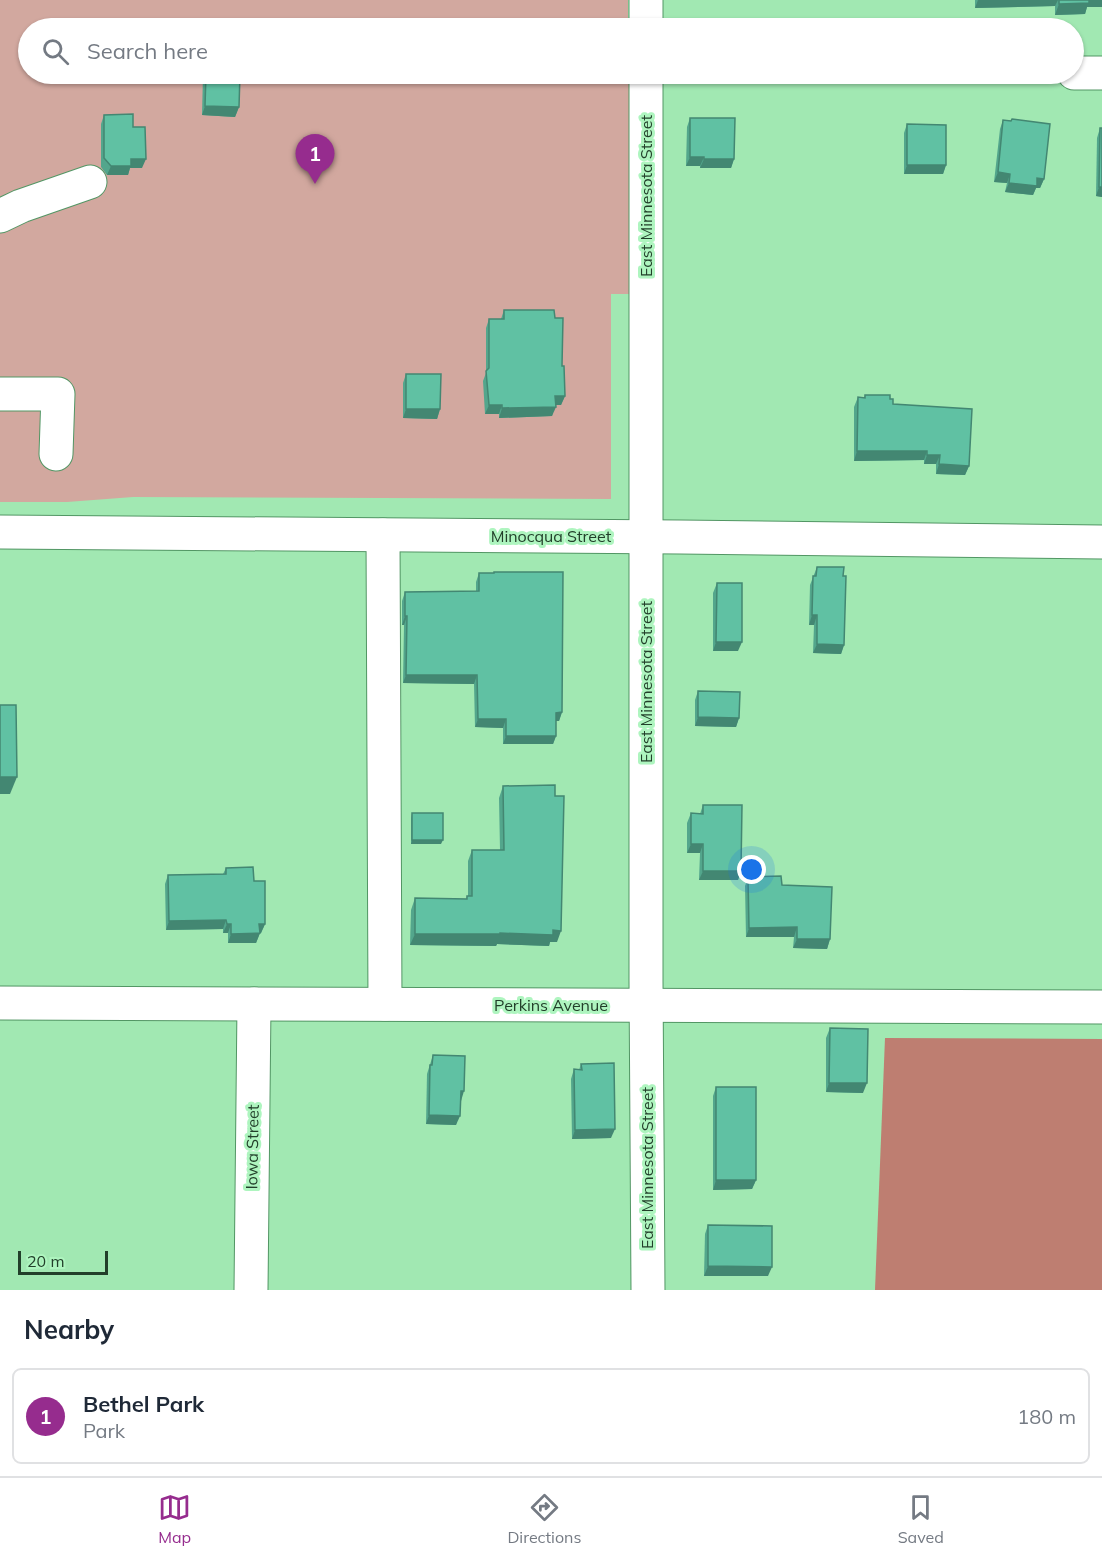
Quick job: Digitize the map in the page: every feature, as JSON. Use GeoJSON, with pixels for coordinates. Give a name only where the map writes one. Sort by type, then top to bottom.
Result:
{"type":"FeatureCollection","features":[{"type":"Feature","properties":{"kind":"street"},"geometry":{"type":"LineString","coordinates":[[646,0],[646,18]]}},
{"type":"Feature","properties":{"kind":"street"},"geometry":{"type":"LineString","coordinates":[[1084,73],[1102,73]]}},
{"type":"Feature","properties":{"kind":"street","name":"East Minnesota Street"},"geometry":{"type":"LineString","coordinates":[[646,84],[648,1290]]}},
{"type":"Feature","properties":{"kind":"street"},"geometry":{"type":"LineString","coordinates":[[0,216],[21,206],[90,182]]}},
{"type":"Feature","properties":{"kind":"street"},"geometry":{"type":"LineString","coordinates":[[0,393],[57,394],[56,454]]}},
{"type":"Feature","properties":{"kind":"street","name":"Minocqua Street"},"geometry":{"type":"LineString","coordinates":[[0,532],[1102,542]]}},
{"type":"Feature","properties":{"kind":"street"},"geometry":{"type":"LineString","coordinates":[[383,535],[385,1004]]}},
{"type":"Feature","properties":{"kind":"street","name":"Perkins Avenue"},"geometry":{"type":"LineString","coordinates":[[0,1003],[1102,1007]]}},
{"type":"Feature","properties":{"kind":"street","name":"Iowa Street"},"geometry":{"type":"LineString","coordinates":[[250,1290],[254,1004]]}},
{"type":"Feature","properties":{"kind":"shaded area"},"geometry":{"type":"Polygon","coordinates":[[[0,0],[628,0],[628,18],[18,18],[18,84],[629,84],[630,294],[611,294],[611,499],[133,497],[67,502],[0,502],[0,0]]]}},
{"type":"Feature","properties":{"kind":"shaded area"},"geometry":{"type":"Polygon","coordinates":[[[885,1038],[1102,1039],[1102,1290],[875,1290],[885,1038]]]}},
{"type":"Feature","properties":{"kind":"building"},"geometry":{"type":"Polygon","coordinates":[[[1059,0],[1089,0],[1089,3],[1059,4],[1059,0]]]}},
{"type":"Feature","properties":{"kind":"building"},"geometry":{"type":"Polygon","coordinates":[[[206,84],[240,84],[239,107],[205,106],[206,84]]]}},
{"type":"Feature","properties":{"kind":"building"},"geometry":{"type":"Polygon","coordinates":[[[133,114],[133,127],[145,127],[146,159],[131,159],[131,166],[111,166],[104,158],[104,115],[133,114]]]}},
{"type":"Feature","properties":{"kind":"building"},"geometry":{"type":"Polygon","coordinates":[[[690,118],[735,118],[734,159],[690,157],[690,118]]]}},
{"type":"Feature","properties":{"kind":"building"},"geometry":{"type":"Polygon","coordinates":[[[1012,119],[1050,124],[1044,179],[1037,178],[1037,186],[1009,183],[1010,174],[998,172],[1003,120],[1011,121],[1012,119]]]}},
{"type":"Feature","properties":{"kind":"building"},"geometry":{"type":"Polygon","coordinates":[[[907,124],[946,125],[946,165],[907,165],[907,124]]]}},
{"type":"Feature","properties":{"kind":"building"},"geometry":{"type":"Polygon","coordinates":[[[1100,128],[1102,128],[1102,187],[1099,187],[1100,128]]]}},
{"type":"Feature","properties":{"kind":"building"},"geometry":{"type":"Polygon","coordinates":[[[504,310],[554,310],[555,318],[563,318],[562,366],[564,366],[565,396],[555,396],[556,407],[502,408],[502,405],[489,405],[486,371],[489,368],[489,319],[504,319],[504,310]]]}},
{"type":"Feature","properties":{"kind":"building"},"geometry":{"type":"Polygon","coordinates":[[[406,374],[441,374],[440,409],[406,409],[406,374]]]}},
{"type":"Feature","properties":{"kind":"building"},"geometry":{"type":"Polygon","coordinates":[[[865,395],[890,395],[893,404],[972,409],[969,466],[939,464],[940,455],[927,455],[927,451],[857,451],[858,397],[865,398],[865,395]]]}},
{"type":"Feature","properties":{"kind":"building"},"geometry":{"type":"Polygon","coordinates":[[[817,567],[844,567],[843,576],[846,576],[844,645],[817,644],[817,615],[812,615],[813,576],[816,576],[817,567]]]}},
{"type":"Feature","properties":{"kind":"building"},"geometry":{"type":"Polygon","coordinates":[[[563,572],[562,712],[556,713],[556,736],[506,736],[506,719],[478,719],[477,675],[406,675],[405,592],[479,591],[479,573],[563,572]]]}},
{"type":"Feature","properties":{"kind":"building"},"geometry":{"type":"Polygon","coordinates":[[[717,583],[742,583],[742,642],[716,642],[717,583]]]}},
{"type":"Feature","properties":{"kind":"building"},"geometry":{"type":"Polygon","coordinates":[[[698,691],[740,692],[739,718],[698,717],[698,691]]]}},
{"type":"Feature","properties":{"kind":"building"},"geometry":{"type":"Polygon","coordinates":[[[0,705],[16,705],[17,777],[0,777],[0,705]]]}},
{"type":"Feature","properties":{"kind":"building"},"geometry":{"type":"Polygon","coordinates":[[[555,785],[555,796],[564,796],[561,931],[553,930],[553,935],[415,934],[415,898],[467,899],[467,896],[472,896],[472,850],[504,850],[503,786],[555,785]]]}},
{"type":"Feature","properties":{"kind":"building"},"geometry":{"type":"Polygon","coordinates":[[[703,805],[742,805],[741,871],[703,871],[703,844],[691,844],[691,813],[703,814],[703,805]]]}},
{"type":"Feature","properties":{"kind":"building"},"geometry":{"type":"Polygon","coordinates":[[[412,813],[443,813],[443,840],[412,840],[412,813]]]}},
{"type":"Feature","properties":{"kind":"building"},"geometry":{"type":"Polygon","coordinates":[[[253,867],[254,881],[265,881],[265,924],[259,924],[260,933],[231,934],[231,924],[227,924],[226,920],[169,921],[168,875],[226,874],[226,868],[253,867]]]}},
{"type":"Feature","properties":{"kind":"building"},"geometry":{"type":"Polygon","coordinates":[[[781,876],[782,885],[832,887],[830,939],[797,939],[797,927],[749,928],[748,877],[781,876]]]}},
{"type":"Feature","properties":{"kind":"building"},"geometry":{"type":"Polygon","coordinates":[[[830,1028],[868,1029],[867,1083],[829,1083],[830,1028]]]}},
{"type":"Feature","properties":{"kind":"building"},"geometry":{"type":"Polygon","coordinates":[[[433,1055],[465,1056],[464,1091],[461,1091],[460,1116],[429,1115],[430,1065],[432,1065],[433,1055]]]}},
{"type":"Feature","properties":{"kind":"building"},"geometry":{"type":"Polygon","coordinates":[[[614,1063],[615,1129],[575,1130],[574,1069],[582,1070],[581,1064],[614,1063]]]}},
{"type":"Feature","properties":{"kind":"building"},"geometry":{"type":"Polygon","coordinates":[[[716,1087],[756,1087],[756,1180],[716,1180],[716,1087]]]}},
{"type":"Feature","properties":{"kind":"building"},"geometry":{"type":"Polygon","coordinates":[[[708,1225],[772,1226],[772,1267],[708,1266],[708,1225]]]}},
{"type":"Feature","properties":{"kind":"place","name":"Bethel Park"},"geometry":{"type":"Point","coordinates":[315,184]}}]}
